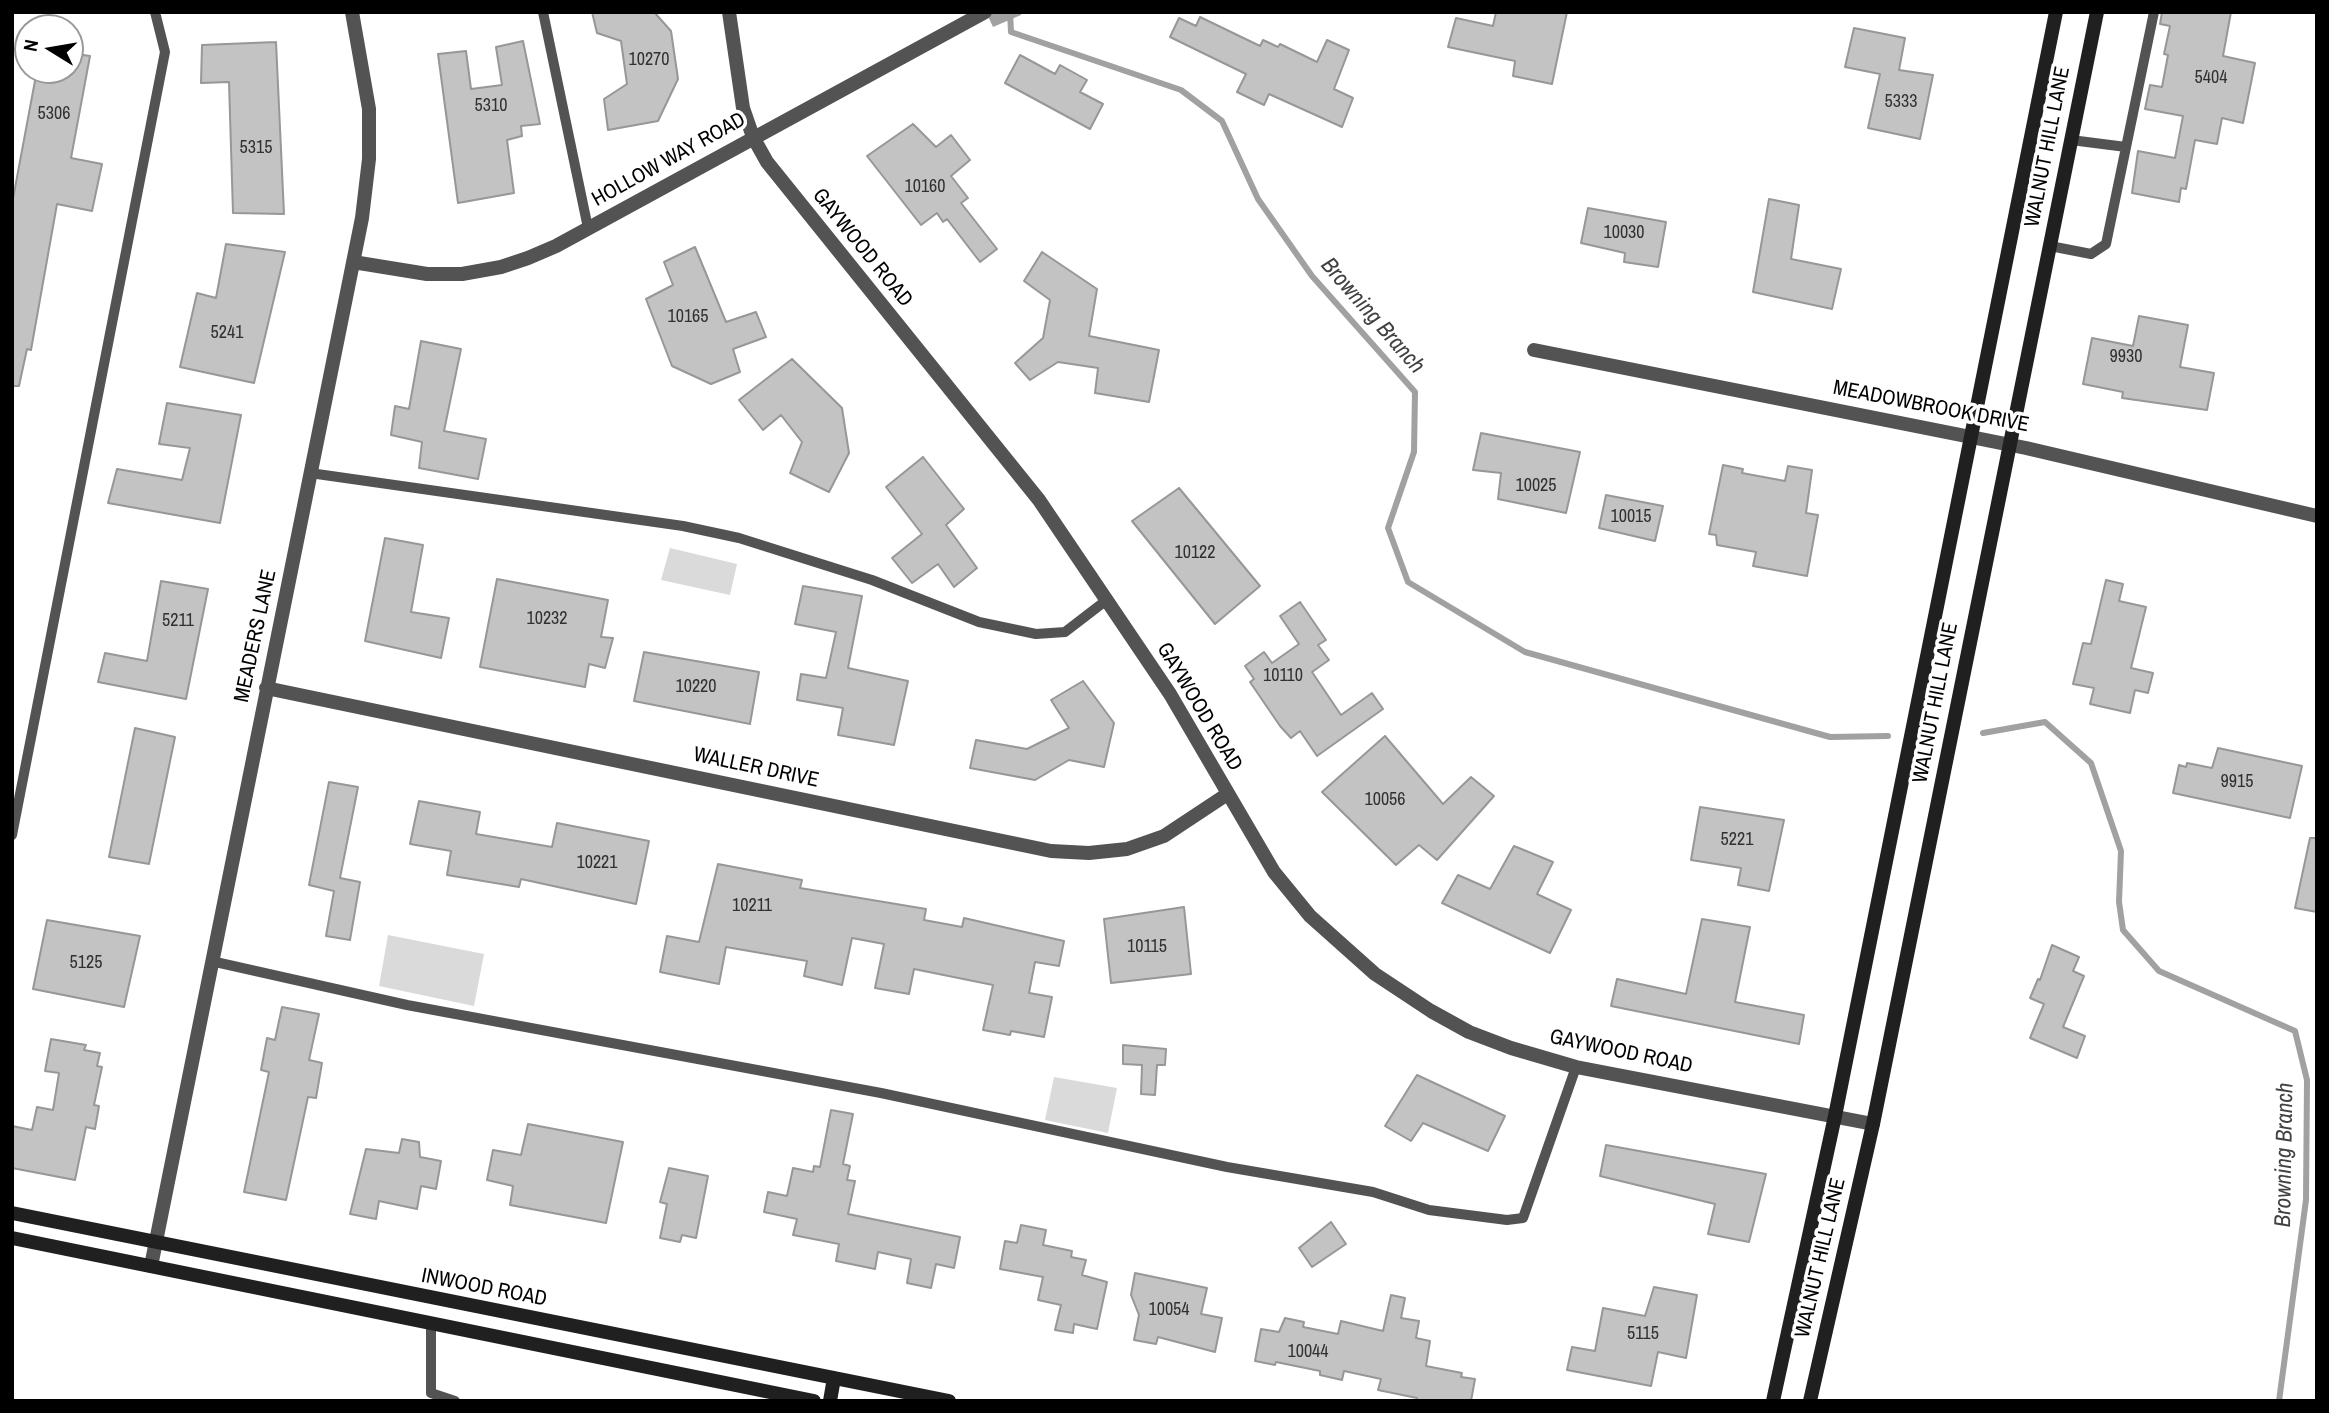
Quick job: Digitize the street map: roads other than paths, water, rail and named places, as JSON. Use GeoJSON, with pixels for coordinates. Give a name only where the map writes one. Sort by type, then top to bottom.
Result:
{"type":"FeatureCollection","features":[{"type":"Feature","properties":{"kind":"main road","name":"WALNUT HILL LANE"},"geometry":{"type":"LineString","coordinates":[[1773,1401],[1835,1116],[2056,12]]}},
{"type":"Feature","properties":{"kind":"main road","name":"WALNUT HILL LANE"},"geometry":{"type":"LineString","coordinates":[[1810,1401],[1873,1124],[2096,12]]}},
{"type":"Feature","properties":{"kind":"main road","name":"INWOOD ROAD"},"geometry":{"type":"LineString","coordinates":[[12,1213],[949,1401]]}},
{"type":"Feature","properties":{"kind":"main road"},"geometry":{"type":"LineString","coordinates":[[12,1238],[814,1401]]}},
{"type":"Feature","properties":{"kind":"main road"},"geometry":{"type":"LineString","coordinates":[[431,1323],[435,1300]]}},
{"type":"Feature","properties":{"kind":"main road"},"geometry":{"type":"LineString","coordinates":[[830,1401],[834,1378]]}},
{"type":"Feature","properties":{"kind":"street","name":"MEADERS LANE"},"geometry":{"type":"LineString","coordinates":[[151,1266],[353,262],[369,159],[369,109],[352,12]]}},
{"type":"Feature","properties":{"kind":"street","name":"GAYWOOD ROAD"},"geometry":{"type":"LineString","coordinates":[[729,12],[743,108],[753,137],[767,162],[1039,500],[1170,694],[1226,795],[1274,872],[1310,916],[1375,974],[1469,1032],[1511,1048],[1576,1067],[1873,1124]]}},
{"type":"Feature","properties":{"kind":"street","name":"HOLLOW WAY ROAD"},"geometry":{"type":"LineString","coordinates":[[353,262],[427,274],[462,274],[501,267],[528,258],[985,12]]}},
{"type":"Feature","properties":{"kind":"street","name":"MEADOWBROOK DRIVE"},"geometry":{"type":"LineString","coordinates":[[1534,350],[2009,444],[2317,516]]}},
{"type":"Feature","properties":{"kind":"street","name":"WALLER DRIVE"},"geometry":{"type":"LineString","coordinates":[[266,688],[1051,851],[1089,853],[1127,849],[1164,836],[1226,795]]}},
{"type":"Feature","properties":{"kind":"lane"},"geometry":{"type":"LineString","coordinates":[[12,835],[164,52],[155,12]]}},
{"type":"Feature","properties":{"kind":"lane"},"geometry":{"type":"LineString","coordinates":[[543,12],[588,228]]}},
{"type":"Feature","properties":{"kind":"lane"},"geometry":{"type":"LineString","coordinates":[[2050,246],[2091,254],[2106,244],[2154,12]]}},
{"type":"Feature","properties":{"kind":"lane"},"geometry":{"type":"LineString","coordinates":[[2071,140],[2126,147]]}},
{"type":"Feature","properties":{"kind":"lane"},"geometry":{"type":"LineString","coordinates":[[310,474],[683,526],[739,538],[872,580],[979,622],[1036,634],[1065,632],[1108,599]]}},
{"type":"Feature","properties":{"kind":"lane"},"geometry":{"type":"LineString","coordinates":[[211,961],[407,1005],[881,1093],[1227,1167],[1373,1192],[1429,1210],[1507,1220],[1523,1218],[1576,1067]]}},
{"type":"Feature","properties":{"kind":"lane"},"geometry":{"type":"LineString","coordinates":[[431,1323],[431,1393],[455,1401]]}},
{"type":"Feature","properties":{"kind":"waterway","name":"Browning Branch"},"geometry":{"type":"LineString","coordinates":[[1010,12],[1011,32],[1181,90],[1222,121],[1258,199],[1312,276],[1415,392],[1414,452],[1388,528],[1408,582],[1525,652],[1830,737],[1888,736]]}},
{"type":"Feature","properties":{"kind":"waterway","name":"Browning Branch"},"geometry":{"type":"LineString","coordinates":[[1983,733],[2045,722],[2091,763],[2121,851],[2119,902],[2123,930],[2159,971],[2295,1031],[2307,1080],[2306,1200],[2279,1401]]}}]}
